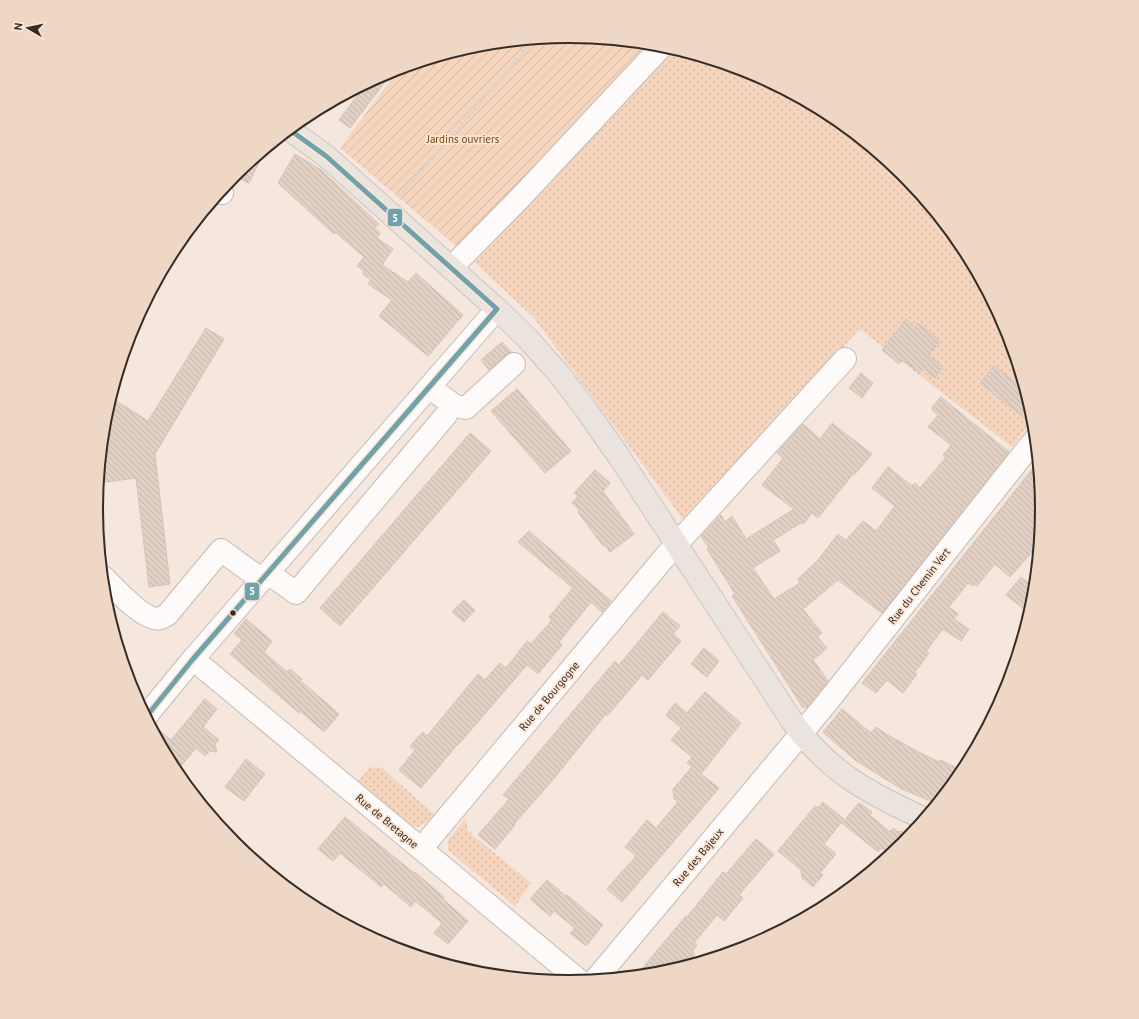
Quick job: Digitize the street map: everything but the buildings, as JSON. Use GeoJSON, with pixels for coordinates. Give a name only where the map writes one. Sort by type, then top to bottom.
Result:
{"type":"FeatureCollection","features":[{"type":"Feature","properties":{"kind":"main road"},"geometry":{"type":"LineString","coordinates":[[294,133],[326,156],[497,309],[528,339],[567,384],[620,458],[801,734],[825,759],[848,778],[883,799],[920,817]]}},
{"type":"Feature","properties":{"kind":"street"},"geometry":{"type":"LineString","coordinates":[[451,268],[520,198],[657,51]]}},
{"type":"Feature","properties":{"kind":"street"},"geometry":{"type":"LineString","coordinates":[[149,712],[193,659],[497,309]]}},
{"type":"Feature","properties":{"kind":"street","name":"Rue de Bourgogne"},"geometry":{"type":"LineString","coordinates":[[421,849],[676,544],[845,359]]}},
{"type":"Feature","properties":{"kind":"street"},"geometry":{"type":"LineString","coordinates":[[430,387],[454,406],[466,408],[514,364]]}},
{"type":"Feature","properties":{"kind":"street"},"geometry":{"type":"LineString","coordinates":[[109,583],[135,608],[150,617],[161,618],[167,615],[221,550],[296,593],[446,415]]}},
{"type":"Feature","properties":{"kind":"street","name":"Rue du Chemin Vert"},"geometry":{"type":"LineString","coordinates":[[801,734],[1031,444]]}},
{"type":"Feature","properties":{"kind":"street","name":"Rue de Bretagne"},"geometry":{"type":"LineString","coordinates":[[193,659],[574,976]]}},
{"type":"Feature","properties":{"kind":"street","name":"Rue des Bajeux"},"geometry":{"type":"LineString","coordinates":[[599,975],[801,734]]}},
{"type":"Feature","properties":{"kind":"path"},"geometry":{"type":"LineString","coordinates":[[387,211],[530,45]]}},
{"type":"Feature","properties":{"kind":"green space","name":"Jardins ouvriers"},"geometry":{"type":"Polygon","coordinates":[[[539,44],[600,44],[656,51],[469,257],[340,148],[392,79],[449,59],[478,52],[539,44]]]}},
{"type":"Feature","properties":{"kind":"green space"},"geometry":{"type":"Polygon","coordinates":[[[668,54],[690,59],[748,79],[803,105],[853,139],[877,159],[920,202],[957,250],[974,276],[988,303],[1011,360],[1020,389],[1028,426],[1012,447],[860,329],[683,519],[534,318],[469,257],[668,54]]]}},
{"type":"Feature","properties":{"kind":"green space"},"geometry":{"type":"Polygon","coordinates":[[[369,768],[382,768],[434,814],[427,822],[418,827],[409,825],[357,782],[369,768]]]}},
{"type":"Feature","properties":{"kind":"green space"},"geometry":{"type":"Polygon","coordinates":[[[466,818],[468,831],[531,883],[515,906],[448,850],[448,840],[466,818]]]}},
{"type":"Feature","properties":{"kind":"transit line","name":"5"},"geometry":{"type":"LineString","coordinates":[[294,133],[326,156],[497,309]]}},
{"type":"Feature","properties":{"kind":"transit line","name":"5"},"geometry":{"type":"LineString","coordinates":[[150,713],[193,659],[497,309]]}}]}
